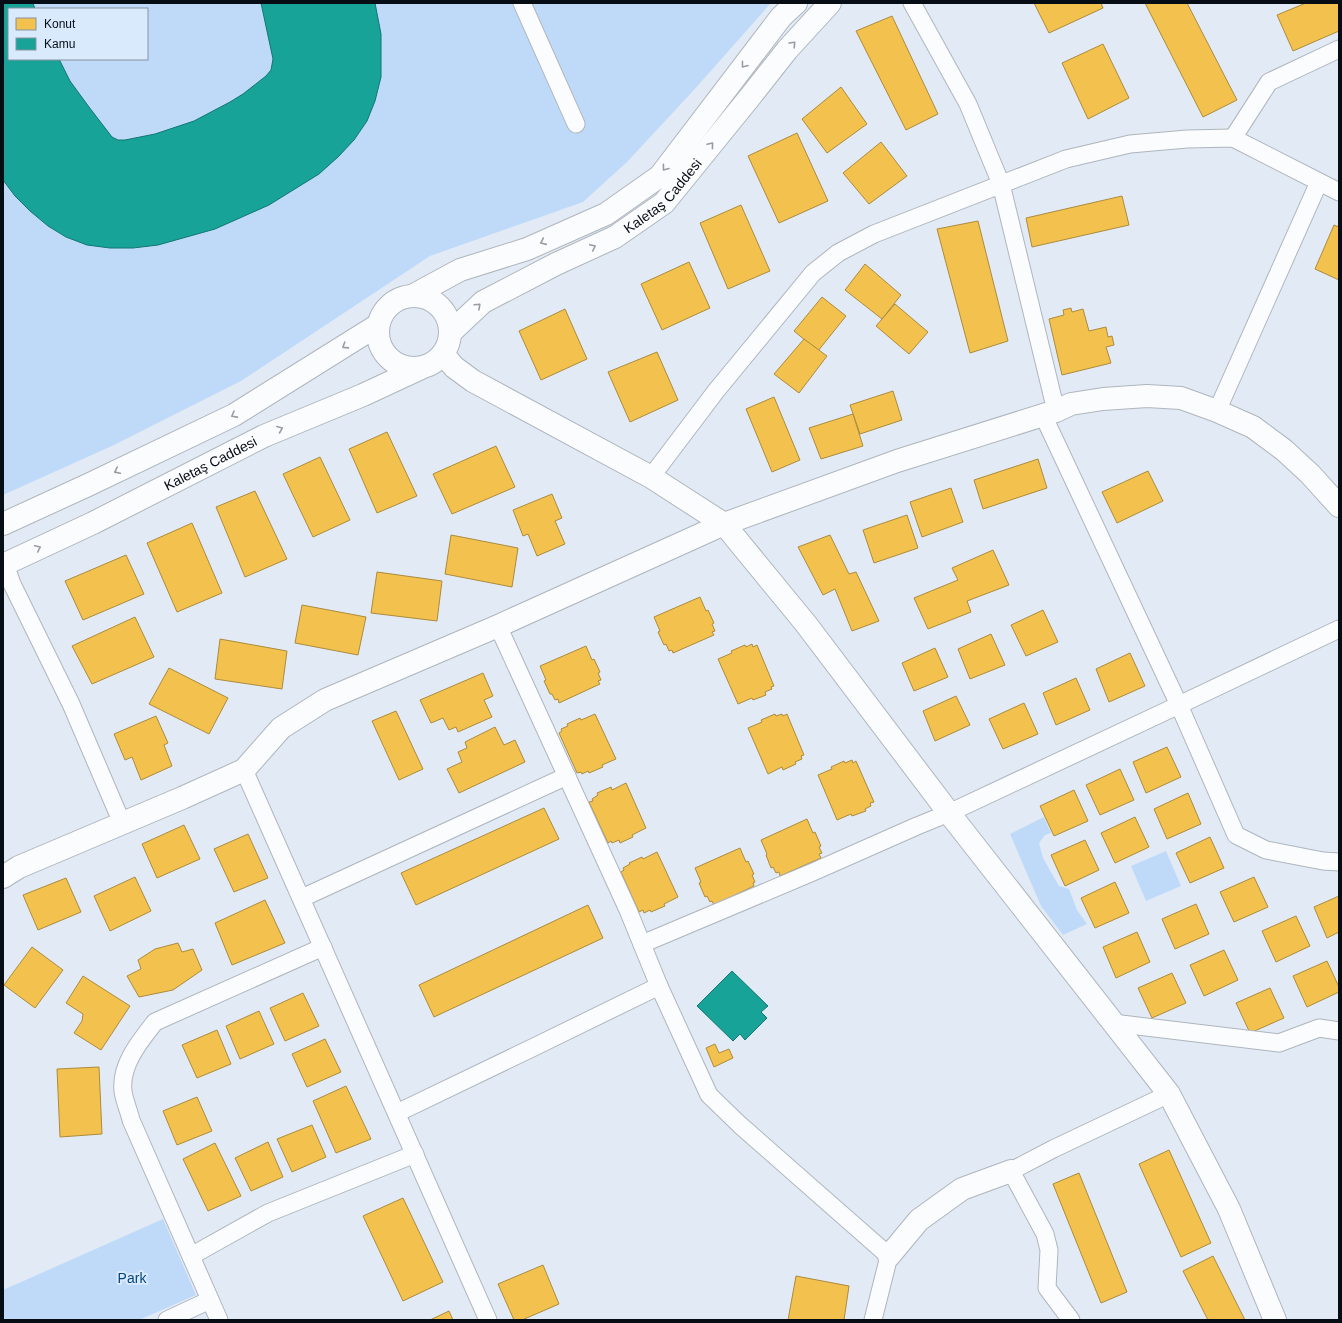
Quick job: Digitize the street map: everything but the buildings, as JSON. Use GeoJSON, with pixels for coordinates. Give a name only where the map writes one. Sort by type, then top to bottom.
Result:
{"type":"FeatureCollection","features":[{"type":"Feature","properties":{"kind":"street"},"geometry":{"type":"LineString","coordinates":[[522,3],[576,124]]}},
{"type":"Feature","properties":{"kind":"street","name":"Kaletaş Caddesi"},"geometry":{"type":"LineString","coordinates":[[412,296],[460,270],[527,248],[606,214],[660,176],[781,18],[796,3]]}},
{"type":"Feature","properties":{"kind":"street","name":"Kaletaş Caddesi"},"geometry":{"type":"LineString","coordinates":[[450,333],[483,302],[556,264],[614,237],[664,203],[787,50],[830,3]]}},
{"type":"Feature","properties":{"kind":"street"},"geometry":{"type":"LineString","coordinates":[[912,3],[968,104],[1001,184],[1050,413],[1236,835],[1266,850],[1323,861],[1339,862]]}},
{"type":"Feature","properties":{"kind":"street"},"geometry":{"type":"LineString","coordinates":[[1233,138],[1269,82],[1339,49]]}},
{"type":"Feature","properties":{"kind":"street"},"geometry":{"type":"LineString","coordinates":[[651,477],[716,391],[814,273],[838,253],[874,234],[1066,159],[1130,144],[1187,139],[1233,138],[1339,192]]}},
{"type":"Feature","properties":{"kind":"street"},"geometry":{"type":"LineString","coordinates":[[1217,412],[1319,182]]}},
{"type":"Feature","properties":{"kind":"street"},"geometry":{"type":"LineString","coordinates":[[412,296],[424,297],[434,302],[443,311],[448,321],[450,333],[447,347],[443,354],[430,364],[421,368],[403,367],[388,358],[381,348],[377,337],[378,325],[382,314],[390,305],[400,298],[412,296]]}},
{"type":"Feature","properties":{"kind":"street"},"geometry":{"type":"LineString","coordinates":[[3,524],[234,415],[378,325]]}},
{"type":"Feature","properties":{"kind":"street"},"geometry":{"type":"LineString","coordinates":[[443,354],[454,367],[473,381],[651,477],[724,524],[806,624],[949,813],[1169,1094],[1228,1209],[1275,1320]]}},
{"type":"Feature","properties":{"kind":"street","name":"Kaletaş Caddesi"},"geometry":{"type":"LineString","coordinates":[[4,565],[92,523],[264,436],[363,395],[421,368]]}},
{"type":"Feature","properties":{"kind":"street"},"geometry":{"type":"LineString","coordinates":[[3,877],[19,867],[244,770],[280,728],[325,700],[498,626],[724,524],[897,461],[1050,413],[1071,404],[1103,399],[1147,396],[1181,398],[1253,427],[1284,450],[1310,474],[1339,506]]}},
{"type":"Feature","properties":{"kind":"street"},"geometry":{"type":"LineString","coordinates":[[4,565],[71,704],[122,823]]}},
{"type":"Feature","properties":{"kind":"street"},"geometry":{"type":"LineString","coordinates":[[498,626],[628,910],[659,986],[709,1095],[740,1125],[889,1256]]}},
{"type":"Feature","properties":{"kind":"street"},"geometry":{"type":"LineString","coordinates":[[642,944],[949,813],[1339,629]]}},
{"type":"Feature","properties":{"kind":"street"},"geometry":{"type":"LineString","coordinates":[[244,770],[488,1320]]}},
{"type":"Feature","properties":{"kind":"street"},"geometry":{"type":"LineString","coordinates":[[302,898],[567,776]]}},
{"type":"Feature","properties":{"kind":"street"},"geometry":{"type":"LineString","coordinates":[[219,1320],[131,1120],[123,1090],[124,1071],[138,1044],[155,1022],[323,947]]}},
{"type":"Feature","properties":{"kind":"street"},"geometry":{"type":"LineString","coordinates":[[397,1113],[659,986]]}},
{"type":"Feature","properties":{"kind":"street"},"geometry":{"type":"LineString","coordinates":[[1113,1023],[1278,1043],[1319,1028],[1339,1031]]}},
{"type":"Feature","properties":{"kind":"street"},"geometry":{"type":"LineString","coordinates":[[873,1320],[889,1256],[920,1220],[962,1189],[1011,1171],[1053,1149],[1169,1094]]}},
{"type":"Feature","properties":{"kind":"street"},"geometry":{"type":"LineString","coordinates":[[191,1256],[268,1213],[415,1154]]}},
{"type":"Feature","properties":{"kind":"street"},"geometry":{"type":"LineString","coordinates":[[1011,1171],[1045,1234],[1049,1250],[1046,1288],[1071,1320]]}},
{"type":"Feature","properties":{"kind":"street"},"geometry":{"type":"LineString","coordinates":[[167,1320],[210,1300]]}},
{"type":"Feature","properties":{"kind":"green space"},"geometry":{"type":"Polygon","coordinates":[[[3,3],[771,3],[693,91],[627,162],[583,202],[430,256],[241,381],[114,445],[3,495],[3,3]]]}},
{"type":"Feature","properties":{"kind":"green space"},"geometry":{"type":"Polygon","coordinates":[[[1044,817],[1051,833],[1045,835],[1039,843],[1043,858],[1059,886],[1069,889],[1077,910],[1087,924],[1063,935],[1041,906],[1010,834],[1044,817]]]}},
{"type":"Feature","properties":{"kind":"green space"},"geometry":{"type":"Polygon","coordinates":[[[1166,851],[1181,886],[1146,901],[1131,866],[1166,851]]]}},
{"type":"Feature","properties":{"kind":"green space","name":"Park"},"geometry":{"type":"Polygon","coordinates":[[[163,1219],[196,1295],[139,1320],[3,1320],[3,1290],[163,1219]]]}}]}
